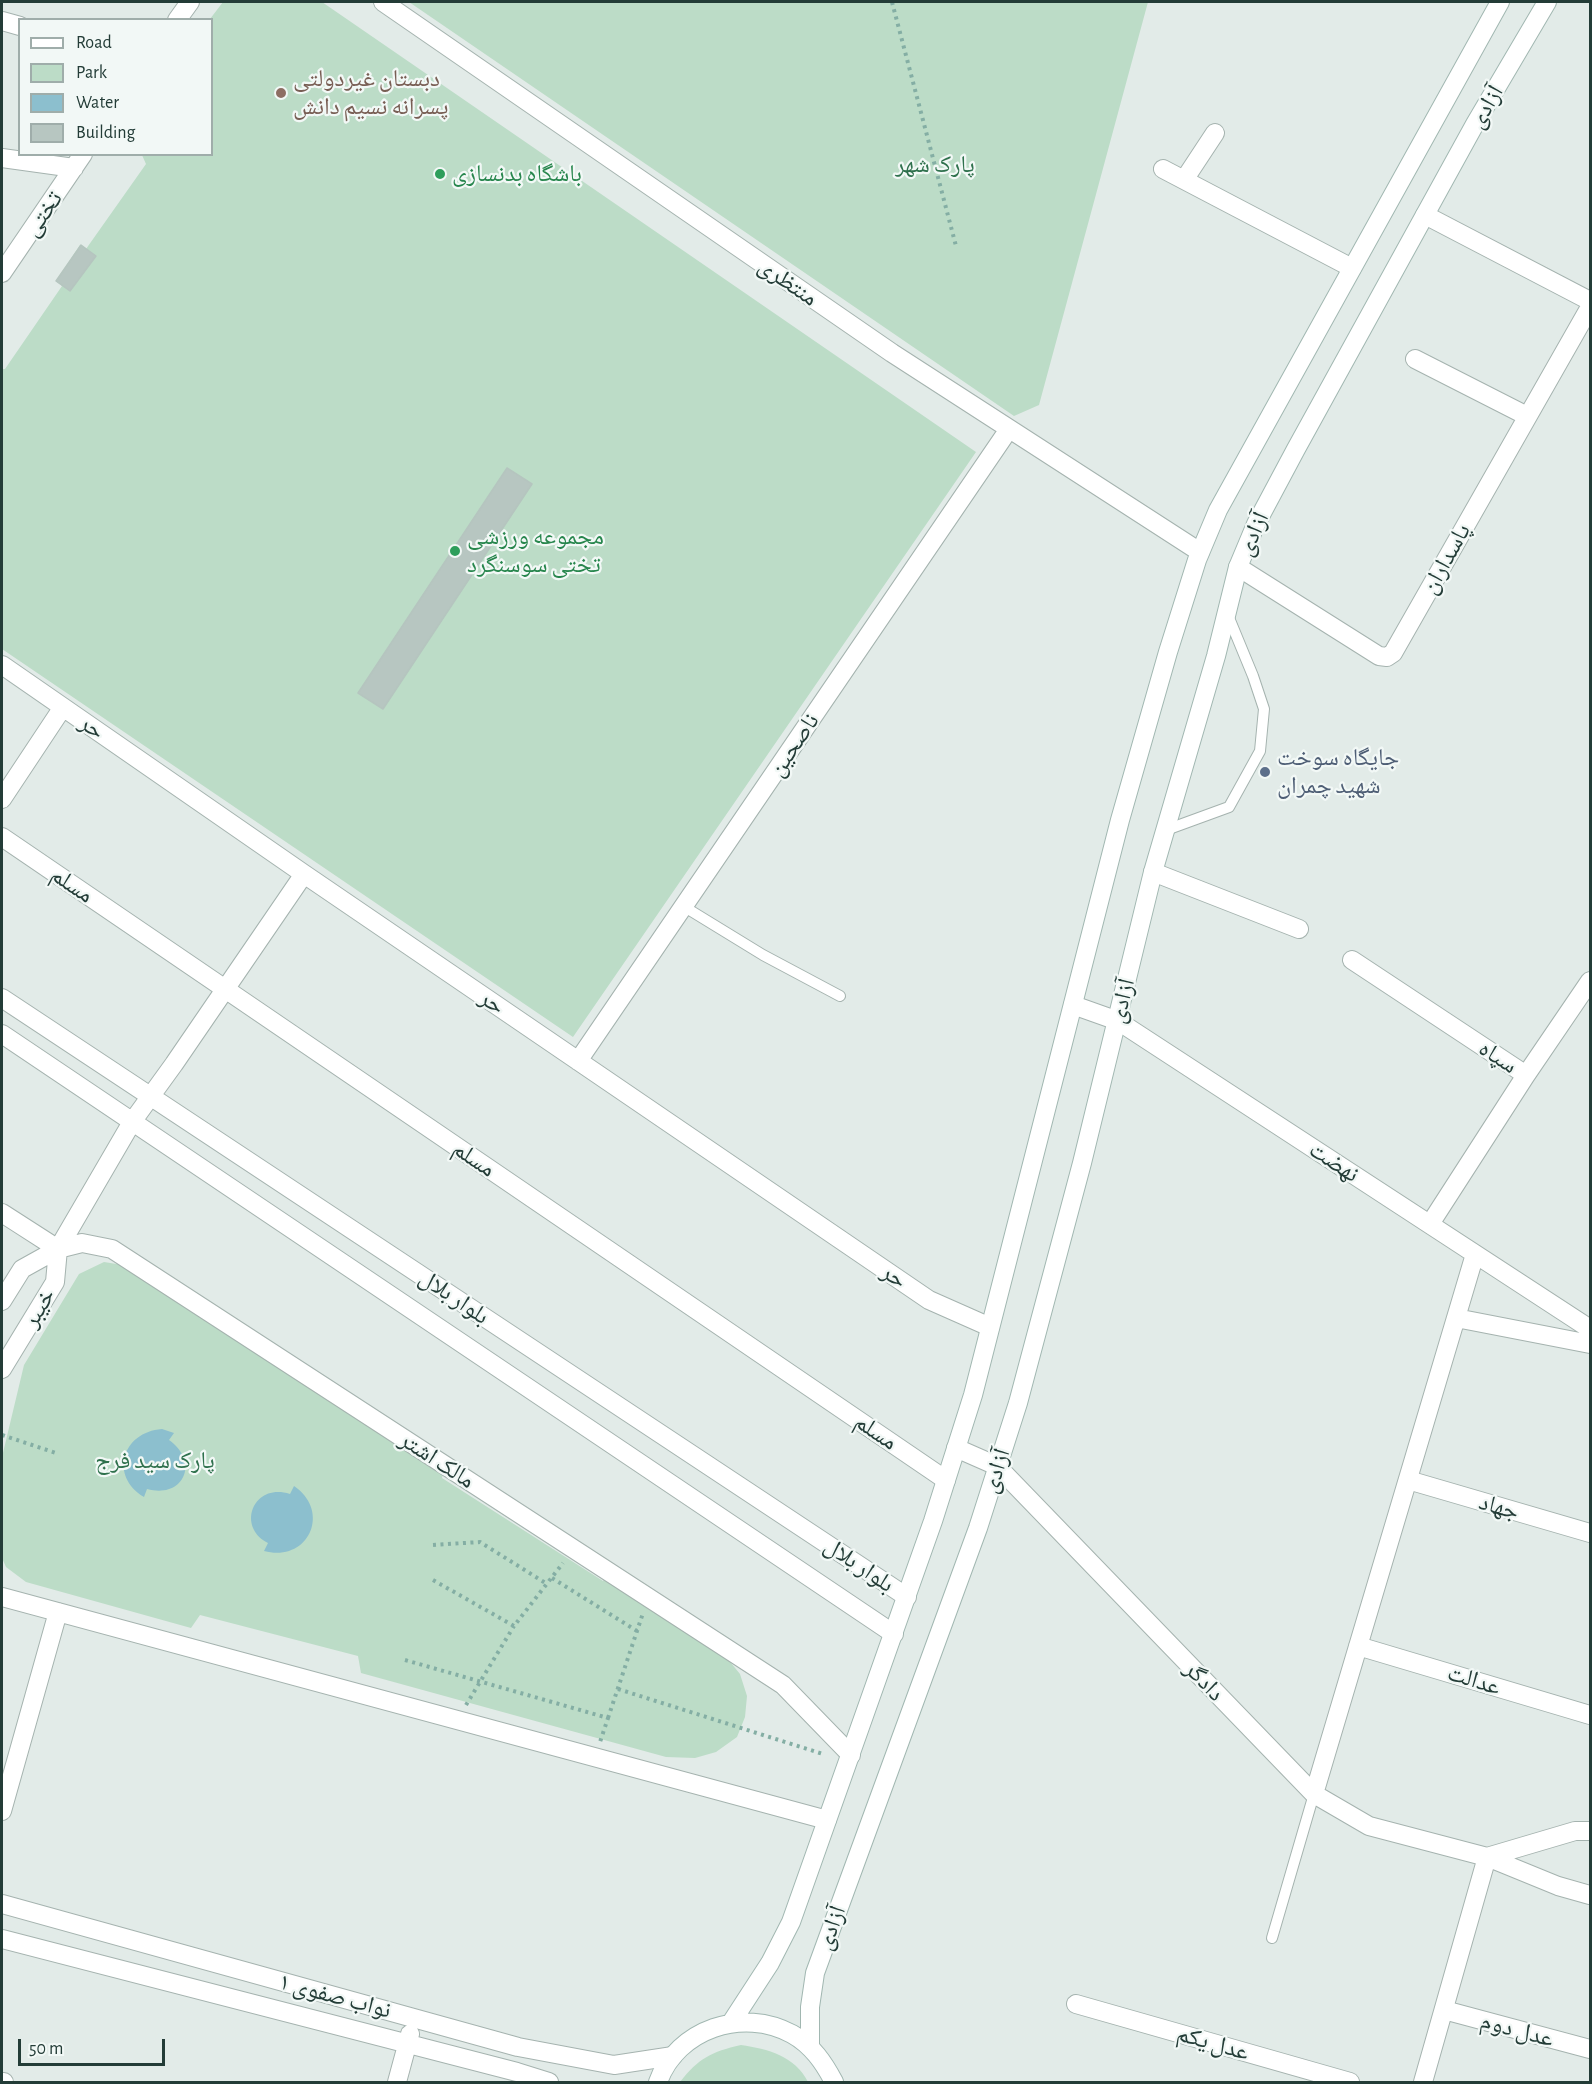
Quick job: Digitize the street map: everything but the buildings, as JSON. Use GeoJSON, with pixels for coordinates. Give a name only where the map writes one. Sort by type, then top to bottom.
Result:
{"type":"FeatureCollection","features":[{"type":"Feature","properties":{"kind":"street"},"geometry":{"type":"LineString","coordinates":[[178,18],[190,2]]}},
{"type":"Feature","properties":{"kind":"street","name":"منتظری"},"geometry":{"type":"LineString","coordinates":[[383,2],[882,346],[1200,552]]}},
{"type":"Feature","properties":{"kind":"street","name":"آزادی"},"geometry":{"type":"LineString","coordinates":[[731,2023],[770,1963],[791,1922],[907,1597],[946,1480],[973,1395],[1120,820],[1168,652],[1200,552],[1218,510],[1500,2]]}},
{"type":"Feature","properties":{"kind":"street","name":"آزادی"},"geometry":{"type":"LineString","coordinates":[[810,2047],[810,2007],[815,1973],[954,1594],[1018,1403],[1118,1021],[1153,872],[1238,567],[1256,524],[1271,496],[1425,215],[1547,2]]}},
{"type":"Feature","properties":{"kind":"street"},"geometry":{"type":"LineString","coordinates":[[2,21],[18,25]]}},
{"type":"Feature","properties":{"kind":"street"},"geometry":{"type":"LineString","coordinates":[[1184,180],[1215,133]]}},
{"type":"Feature","properties":{"kind":"street"},"geometry":{"type":"LineString","coordinates":[[2,158],[79,161]]}},
{"type":"Feature","properties":{"kind":"street","name":"تختی"},"geometry":{"type":"LineString","coordinates":[[2,273],[79,161]]}},
{"type":"Feature","properties":{"kind":"street"},"geometry":{"type":"LineString","coordinates":[[1163,169],[1352,268]]}},
{"type":"Feature","properties":{"kind":"street"},"geometry":{"type":"LineString","coordinates":[[1425,215],[1590,301]]}},
{"type":"Feature","properties":{"kind":"street","name":"پاسداران"},"geometry":{"type":"LineString","coordinates":[[1238,567],[1379,656],[1387,657],[1393,653],[1590,307]]}},
{"type":"Feature","properties":{"kind":"street"},"geometry":{"type":"LineString","coordinates":[[1415,359],[1527,416]]}},
{"type":"Feature","properties":{"kind":"street","name":"ناصحین"},"geometry":{"type":"LineString","coordinates":[[578,1061],[1010,429]]}},
{"type":"Feature","properties":{"kind":"street","name":"حر"},"geometry":{"type":"LineString","coordinates":[[2,665],[929,1300],[990,1327]]}},
{"type":"Feature","properties":{"kind":"street"},"geometry":{"type":"LineString","coordinates":[[2,799],[63,707]]}},
{"type":"Feature","properties":{"kind":"street","name":"مسلم"},"geometry":{"type":"LineString","coordinates":[[2,837],[946,1480]]}},
{"type":"Feature","properties":{"kind":"street"},"geometry":{"type":"LineString","coordinates":[[1153,872],[1299,929]]}},
{"type":"Feature","properties":{"kind":"street"},"geometry":{"type":"LineString","coordinates":[[2,1213],[58,1249],[132,1122],[304,874]]}},
{"type":"Feature","properties":{"kind":"street","name":"سپاه"},"geometry":{"type":"LineString","coordinates":[[1352,960],[1526,1075],[1430,1224]]}},
{"type":"Feature","properties":{"kind":"street"},"geometry":{"type":"LineString","coordinates":[[1526,1075],[1590,981]]}},
{"type":"Feature","properties":{"kind":"street","name":"بلوار بلال"},"geometry":{"type":"LineString","coordinates":[[2,998],[907,1597]]}},
{"type":"Feature","properties":{"kind":"street","name":"نهضت"},"geometry":{"type":"LineString","coordinates":[[1073,1005],[1118,1021],[1590,1329]]}},
{"type":"Feature","properties":{"kind":"street","name":"بلوار بلال"},"geometry":{"type":"LineString","coordinates":[[2,1034],[894,1634]]}},
{"type":"Feature","properties":{"kind":"street","name":"مالک اشتر"},"geometry":{"type":"LineString","coordinates":[[58,1249],[82,1243],[112,1249],[783,1685],[850,1758]]}},
{"type":"Feature","properties":{"kind":"street","name":"خیبر"},"geometry":{"type":"LineString","coordinates":[[2,1301],[22,1269],[58,1249]]}},
{"type":"Feature","properties":{"kind":"street","name":"خیبر"},"geometry":{"type":"LineString","coordinates":[[2,1369],[55,1282],[58,1249]]}},
{"type":"Feature","properties":{"kind":"street"},"geometry":{"type":"LineString","coordinates":[[1314,1794],[1475,1254]]}},
{"type":"Feature","properties":{"kind":"street"},"geometry":{"type":"LineString","coordinates":[[1456,1318],[1590,1344]]}},
{"type":"Feature","properties":{"kind":"street","name":"دادگر"},"geometry":{"type":"LineString","coordinates":[[956,1448],[998,1467],[1314,1794],[1369,1826],[1487,1857],[1558,1886],[1590,1895]]}},
{"type":"Feature","properties":{"kind":"street","name":"جهاد"},"geometry":{"type":"LineString","coordinates":[[1408,1480],[1590,1533]]}},
{"type":"Feature","properties":{"kind":"street"},"geometry":{"type":"LineString","coordinates":[[2,1597],[827,1820]]}},
{"type":"Feature","properties":{"kind":"street"},"geometry":{"type":"LineString","coordinates":[[2,1811],[58,1612]]}},
{"type":"Feature","properties":{"kind":"street","name":"عدالت"},"geometry":{"type":"LineString","coordinates":[[1358,1646],[1590,1715]]}},
{"type":"Feature","properties":{"kind":"street"},"geometry":{"type":"LineString","coordinates":[[1423,2082],[1487,1857],[1575,1831],[1590,1831]]}},
{"type":"Feature","properties":{"kind":"street","name":"نواب صفوی ۱"},"geometry":{"type":"LineString","coordinates":[[2,1904],[518,2047],[614,2065],[673,2056]]}},
{"type":"Feature","properties":{"kind":"street","name":"نواب صفوی ۱"},"geometry":{"type":"LineString","coordinates":[[2,1939],[549,2082]]}},
{"type":"Feature","properties":{"kind":"street","name":"عدل یکم"},"geometry":{"type":"LineString","coordinates":[[1076,2004],[1350,2082]]}},
{"type":"Feature","properties":{"kind":"street","name":"عدل دوم"},"geometry":{"type":"LineString","coordinates":[[1444,2010],[1590,2049]]}},
{"type":"Feature","properties":{"kind":"street"},"geometry":{"type":"LineString","coordinates":[[397,2082],[414,2018]]}},
{"type":"Feature","properties":{"kind":"street"},"geometry":{"type":"LineString","coordinates":[[658,2082],[673,2056],[689,2040],[709,2029],[731,2023],[752,2022],[773,2026],[793,2034],[810,2047],[825,2064],[834,2082]]}},
{"type":"Feature","properties":{"kind":"lane"},"geometry":{"type":"LineString","coordinates":[[1166,830],[1229,807],[1260,751],[1264,709],[1227,612]]}},
{"type":"Feature","properties":{"kind":"lane"},"geometry":{"type":"LineString","coordinates":[[683,906],[762,955],[840,996]]}},
{"type":"Feature","properties":{"kind":"lane"},"geometry":{"type":"LineString","coordinates":[[1272,1938],[1314,1794]]}},
{"type":"Feature","properties":{"kind":"path"},"geometry":{"type":"LineString","coordinates":[[892,2],[956,246]]}},
{"type":"Feature","properties":{"kind":"path"},"geometry":{"type":"LineString","coordinates":[[2,1435],[56,1454]]}},
{"type":"Feature","properties":{"kind":"path"},"geometry":{"type":"LineString","coordinates":[[433,1545],[480,1542],[547,1584]]}},
{"type":"Feature","properties":{"kind":"path"},"geometry":{"type":"LineString","coordinates":[[457,1720],[514,1626],[574,1549]]}},
{"type":"Feature","properties":{"kind":"path"},"geometry":{"type":"LineString","coordinates":[[552,1578],[637,1631]]}},
{"type":"Feature","properties":{"kind":"path"},"geometry":{"type":"LineString","coordinates":[[433,1580],[514,1626]]}},
{"type":"Feature","properties":{"kind":"path"},"geometry":{"type":"LineString","coordinates":[[595,1757],[648,1597]]}},
{"type":"Feature","properties":{"kind":"path"},"geometry":{"type":"LineString","coordinates":[[405,1660],[608,1718]]}},
{"type":"Feature","properties":{"kind":"path"},"geometry":{"type":"LineString","coordinates":[[618,1689],[850,1758]]}},
{"type":"Feature","properties":{"kind":"green space","name":"مجموعه ورزشی تختی سوسنگرد"},"geometry":{"type":"Polygon","coordinates":[[[223,2],[322,2],[976,452],[573,1037],[2,649],[2,369],[5,369],[62,286],[56,281],[80,245],[86,249],[146,164],[142,156],[213,156],[213,18],[211,18],[223,2]]]}},
{"type":"Feature","properties":{"kind":"green space","name":"پارک شهر"},"geometry":{"type":"Polygon","coordinates":[[[409,2],[1148,2],[1039,405],[1014,416],[409,2]]]}},
{"type":"Feature","properties":{"kind":"green space","name":"پارک سید فرج"},"geometry":{"type":"Polygon","coordinates":[[[104,1262],[129,1266],[444,1469],[442,1478],[603,1581],[607,1575],[722,1652],[740,1674],[747,1696],[745,1717],[737,1737],[716,1752],[695,1758],[666,1757],[361,1673],[358,1656],[200,1615],[191,1628],[26,1582],[6,1567],[2,1558],[2,1457],[24,1365],[79,1274],[104,1262]]]}},
{"type":"Feature","properties":{"kind":"green space"},"geometry":{"type":"Polygon","coordinates":[[[741,2045],[780,2055],[796,2066],[808,2082],[680,2082],[693,2067],[706,2057],[741,2045]]]}},
{"type":"Feature","properties":{"kind":"water"},"geometry":{"type":"Polygon","coordinates":[[[162,1429],[174,1433],[169,1440],[184,1458],[184,1476],[170,1489],[160,1491],[147,1489],[144,1497],[126,1478],[125,1456],[129,1446],[137,1438],[148,1432],[162,1429]]]}},
{"type":"Feature","properties":{"kind":"water"},"geometry":{"type":"Polygon","coordinates":[[[294,1486],[305,1497],[312,1509],[313,1521],[310,1533],[303,1543],[293,1550],[279,1553],[264,1551],[268,1543],[258,1536],[253,1527],[251,1517],[253,1508],[266,1494],[277,1492],[290,1494],[294,1486]]]}},
{"type":"Feature","properties":{"kind":"place","name":"دبستان غیردولتی پسرانه نسیم دانش"},"geometry":{"type":"Point","coordinates":[281,93]}},
{"type":"Feature","properties":{"kind":"place","name":"باشگاه بدنسازی"},"geometry":{"type":"Point","coordinates":[440,174]}},
{"type":"Feature","properties":{"kind":"place","name":"مجموعه ورزشی تختی سوسنگرد"},"geometry":{"type":"Point","coordinates":[455,551]}},
{"type":"Feature","properties":{"kind":"place","name":"جایگاه سوخت شهید چمران"},"geometry":{"type":"Point","coordinates":[1265,772]}}]}
